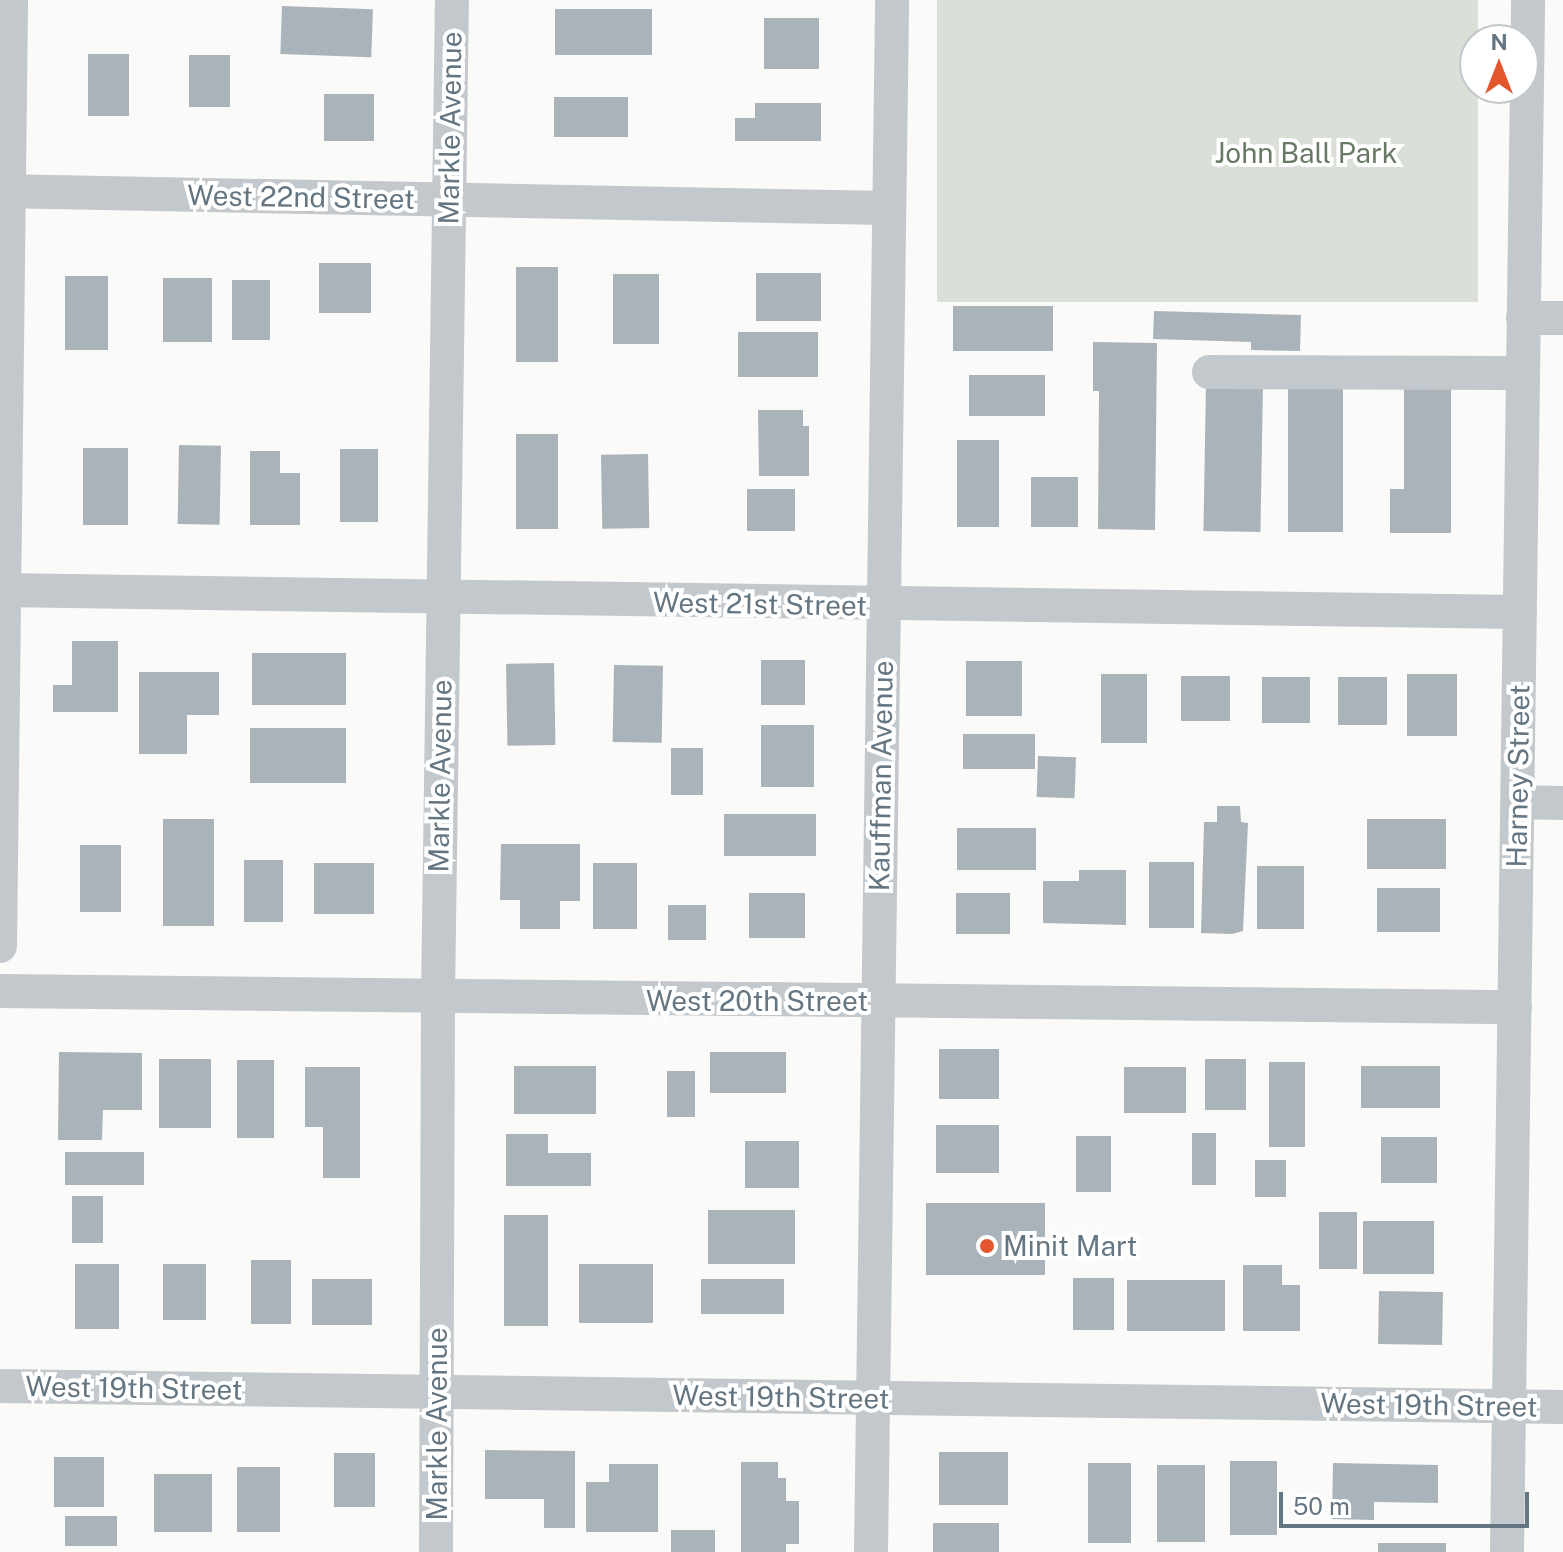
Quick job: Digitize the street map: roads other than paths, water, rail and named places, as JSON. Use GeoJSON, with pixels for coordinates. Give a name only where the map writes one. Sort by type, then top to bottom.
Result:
{"type":"FeatureCollection","features":[{"type":"Feature","properties":{"kind":"street"},"geometry":{"type":"LineString","coordinates":[[0,946],[4,191],[11,0]]}},
{"type":"Feature","properties":{"kind":"street","name":"Markle Avenue"},"geometry":{"type":"LineString","coordinates":[[436,1552],[442,600],[452,0]]}},
{"type":"Feature","properties":{"kind":"street","name":"Kauffman Avenue"},"geometry":{"type":"LineString","coordinates":[[871,1552],[892,0]]}},
{"type":"Feature","properties":{"kind":"street","name":"Harney Street"},"geometry":{"type":"LineString","coordinates":[[1507,1552],[1528,0]]}},
{"type":"Feature","properties":{"kind":"street","name":"West 22nd Street"},"geometry":{"type":"LineString","coordinates":[[4,191],[889,208]]}},
{"type":"Feature","properties":{"kind":"street"},"geometry":{"type":"LineString","coordinates":[[1523,318],[1563,318]]}},
{"type":"Feature","properties":{"kind":"street"},"geometry":{"type":"LineString","coordinates":[[1209,372],[1522,373]]}},
{"type":"Feature","properties":{"kind":"street","name":"West 21st Street"},"geometry":{"type":"LineString","coordinates":[[3,590],[442,600],[1520,612]]}},
{"type":"Feature","properties":{"kind":"street"},"geometry":{"type":"LineString","coordinates":[[1518,802],[1563,803]]}},
{"type":"Feature","properties":{"kind":"street","name":"West 20th Street"},"geometry":{"type":"LineString","coordinates":[[0,991],[1515,1007]]}},
{"type":"Feature","properties":{"kind":"street","name":"West 19th Street"},"geometry":{"type":"LineString","coordinates":[[0,1386],[1563,1407]]}},
{"type":"Feature","properties":{"kind":"place","name":"Minit Mart"},"geometry":{"type":"Point","coordinates":[987,1246]}},
{"type":"Feature","properties":{"kind":"park label","name":"John Ball Park"},"geometry":{"type":"Point","coordinates":[1306,153]}}]}
